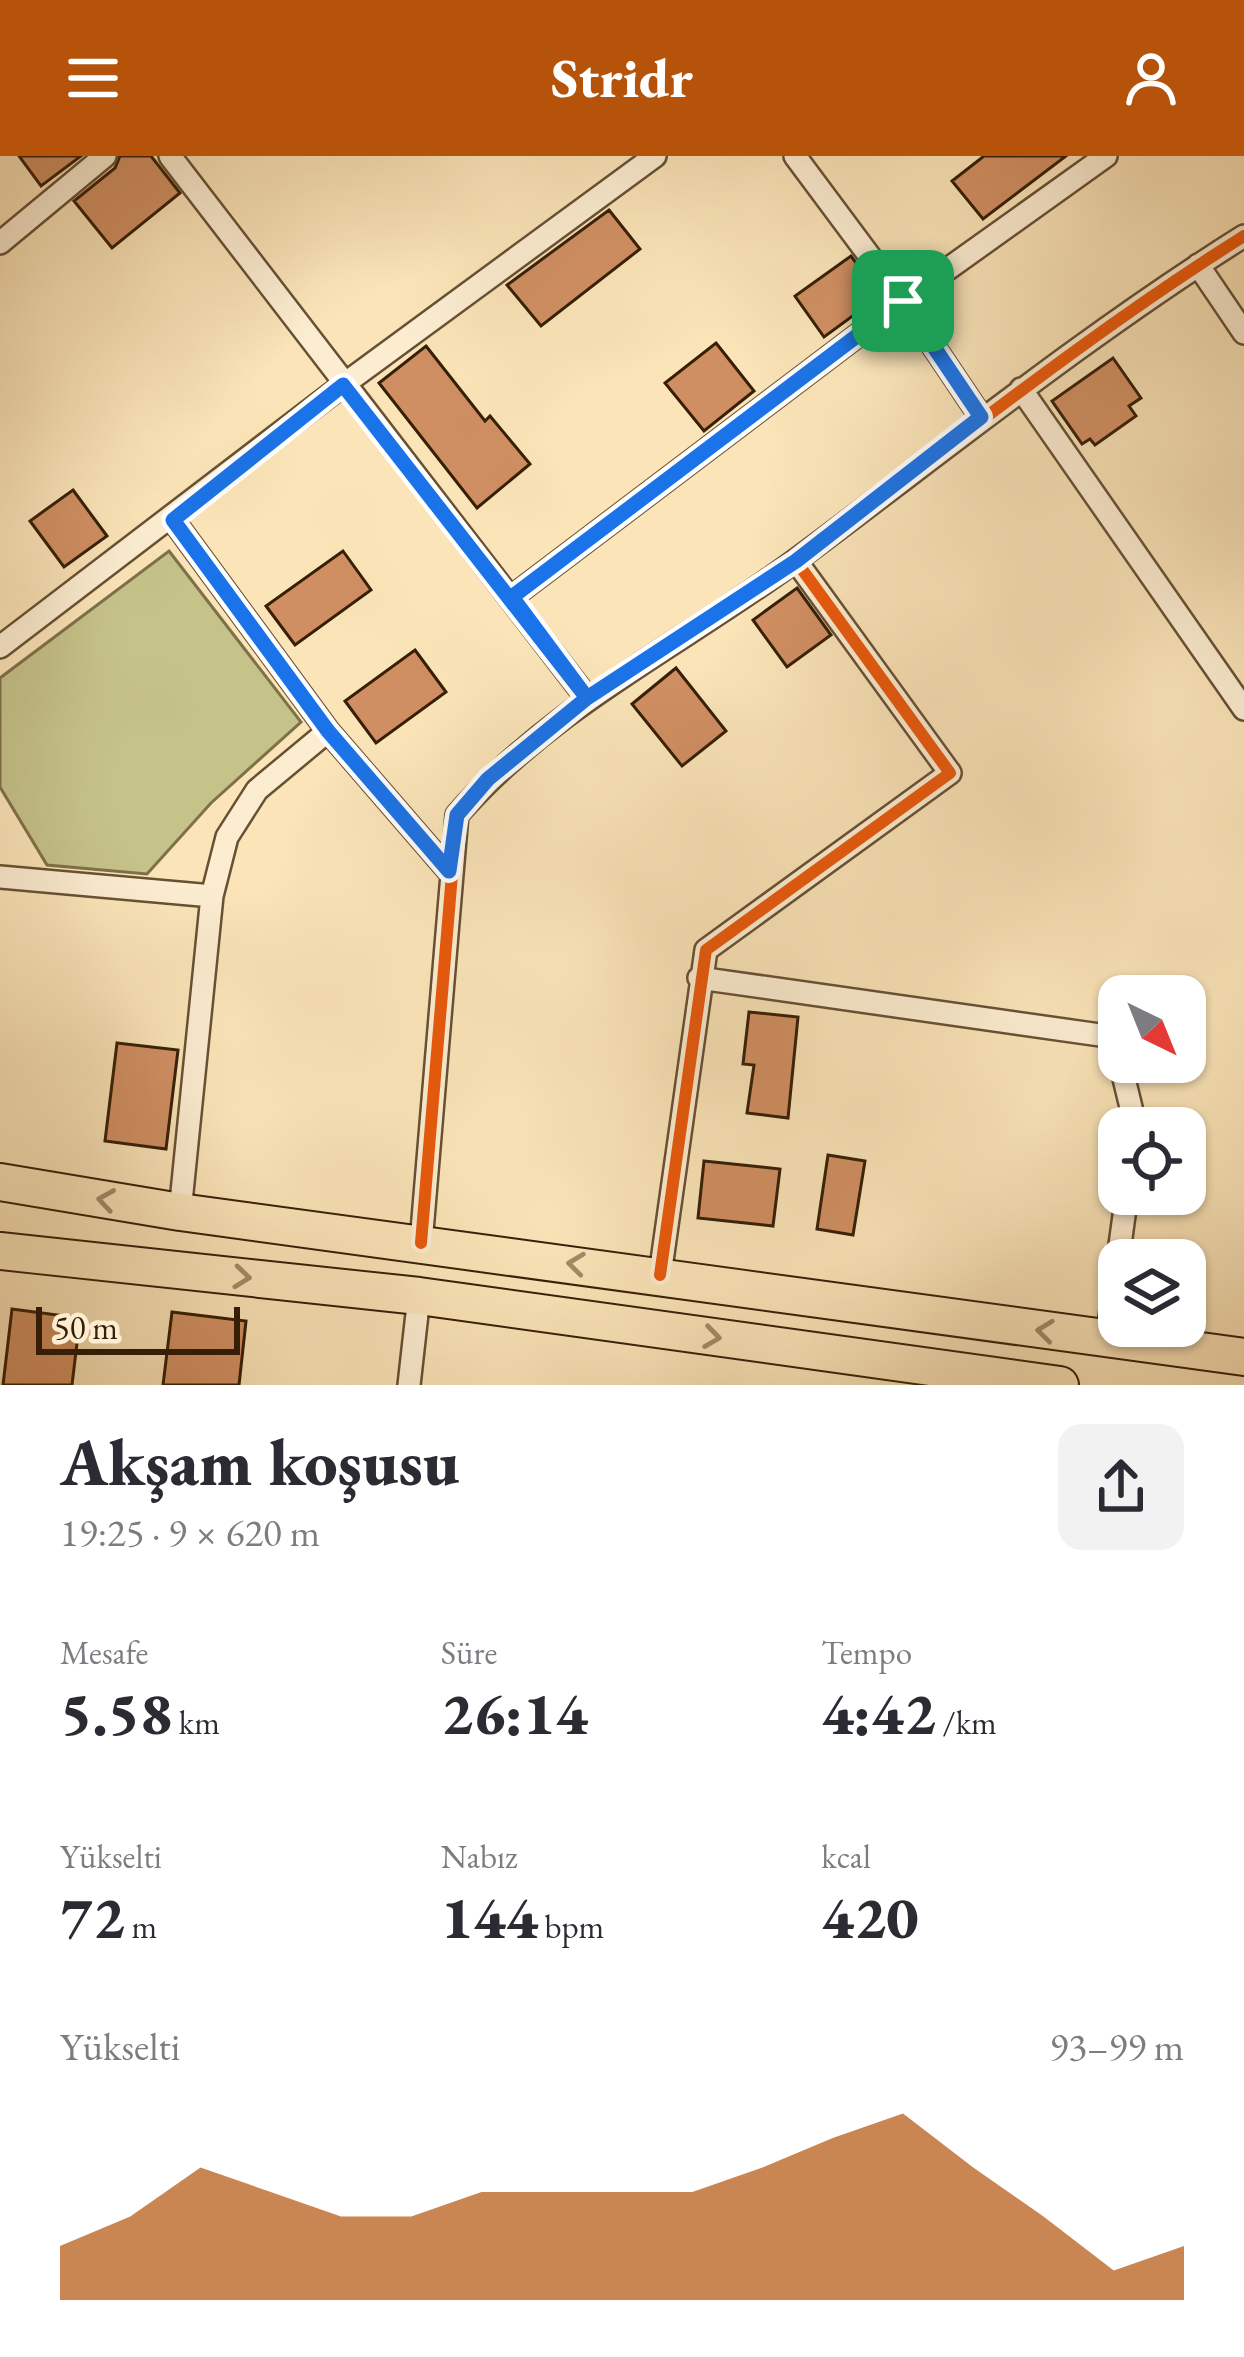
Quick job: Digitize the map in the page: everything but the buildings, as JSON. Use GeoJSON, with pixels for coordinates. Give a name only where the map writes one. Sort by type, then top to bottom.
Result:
{"type":"FeatureCollection","features":[{"type":"Feature","properties":{"kind":"main road"},"geometry":{"type":"LineString","coordinates":[[0,1182],[180,1212],[1098,1338]]}},
{"type":"Feature","properties":{"kind":"main road"},"geometry":{"type":"LineString","coordinates":[[0,1251],[419,1296],[1060,1385]]}},
{"type":"Feature","properties":{"kind":"main road"},"geometry":{"type":"LineString","coordinates":[[1168,1347],[1244,1357]]}},
{"type":"Feature","properties":{"kind":"street"},"geometry":{"type":"LineString","coordinates":[[0,243],[105,156]]}},
{"type":"Feature","properties":{"kind":"street"},"geometry":{"type":"LineString","coordinates":[[170,156],[587,698]]}},
{"type":"Feature","properties":{"kind":"street"},"geometry":{"type":"LineString","coordinates":[[0,647],[173,520],[343,385],[655,156]]}},
{"type":"Feature","properties":{"kind":"street"},"geometry":{"type":"LineString","coordinates":[[795,156],[903,301],[981,417]]}},
{"type":"Feature","properties":{"kind":"street"},"geometry":{"type":"LineString","coordinates":[[512,597],[903,301],[1106,156]]}},
{"type":"Feature","properties":{"kind":"street"},"geometry":{"type":"LineString","coordinates":[[421,1244],[457,815],[530,741],[587,698],[796,561],[981,417],[1244,236]]}},
{"type":"Feature","properties":{"kind":"street"},"geometry":{"type":"LineString","coordinates":[[1198,265],[1244,333]]}},
{"type":"Feature","properties":{"kind":"street"},"geometry":{"type":"LineString","coordinates":[[1021,389],[1244,709]]}},
{"type":"Feature","properties":{"kind":"street"},"geometry":{"type":"LineString","coordinates":[[173,520],[328,731],[449,871]]}},
{"type":"Feature","properties":{"kind":"street"},"geometry":{"type":"LineString","coordinates":[[661,1275],[706,950],[950,773],[796,561]]}},
{"type":"Feature","properties":{"kind":"street"},"geometry":{"type":"LineString","coordinates":[[180,1212],[212,896],[227,837],[256,790],[328,731]]}},
{"type":"Feature","properties":{"kind":"street"},"geometry":{"type":"LineString","coordinates":[[0,877],[212,896]]}},
{"type":"Feature","properties":{"kind":"street"},"geometry":{"type":"LineString","coordinates":[[699,979],[1098,1035]]}},
{"type":"Feature","properties":{"kind":"street"},"geometry":{"type":"LineString","coordinates":[[410,1385],[419,1296]]}},
{"type":"Feature","properties":{"kind":"shaded area"},"geometry":{"type":"Polygon","coordinates":[[[169,551],[301,722],[211,803],[147,874],[47,865],[0,787],[0,678],[169,551]]]}},
{"type":"Feature","properties":{"kind":"cycle path"},"geometry":{"type":"LineString","coordinates":[[421,1243],[457,815],[494,776],[577,708],[799,558],[1073,352],[1244,236]]}},
{"type":"Feature","properties":{"kind":"cycle path"},"geometry":{"type":"LineString","coordinates":[[660,1275],[706,950],[950,773],[796,561]]}},
{"type":"Feature","properties":{"kind":"route"},"geometry":{"type":"LineString","coordinates":[[903,301],[512,597],[587,698],[544,728],[457,815],[449,871],[328,731],[173,520],[343,385],[587,698],[796,561],[981,417],[903,301]]}}]}
